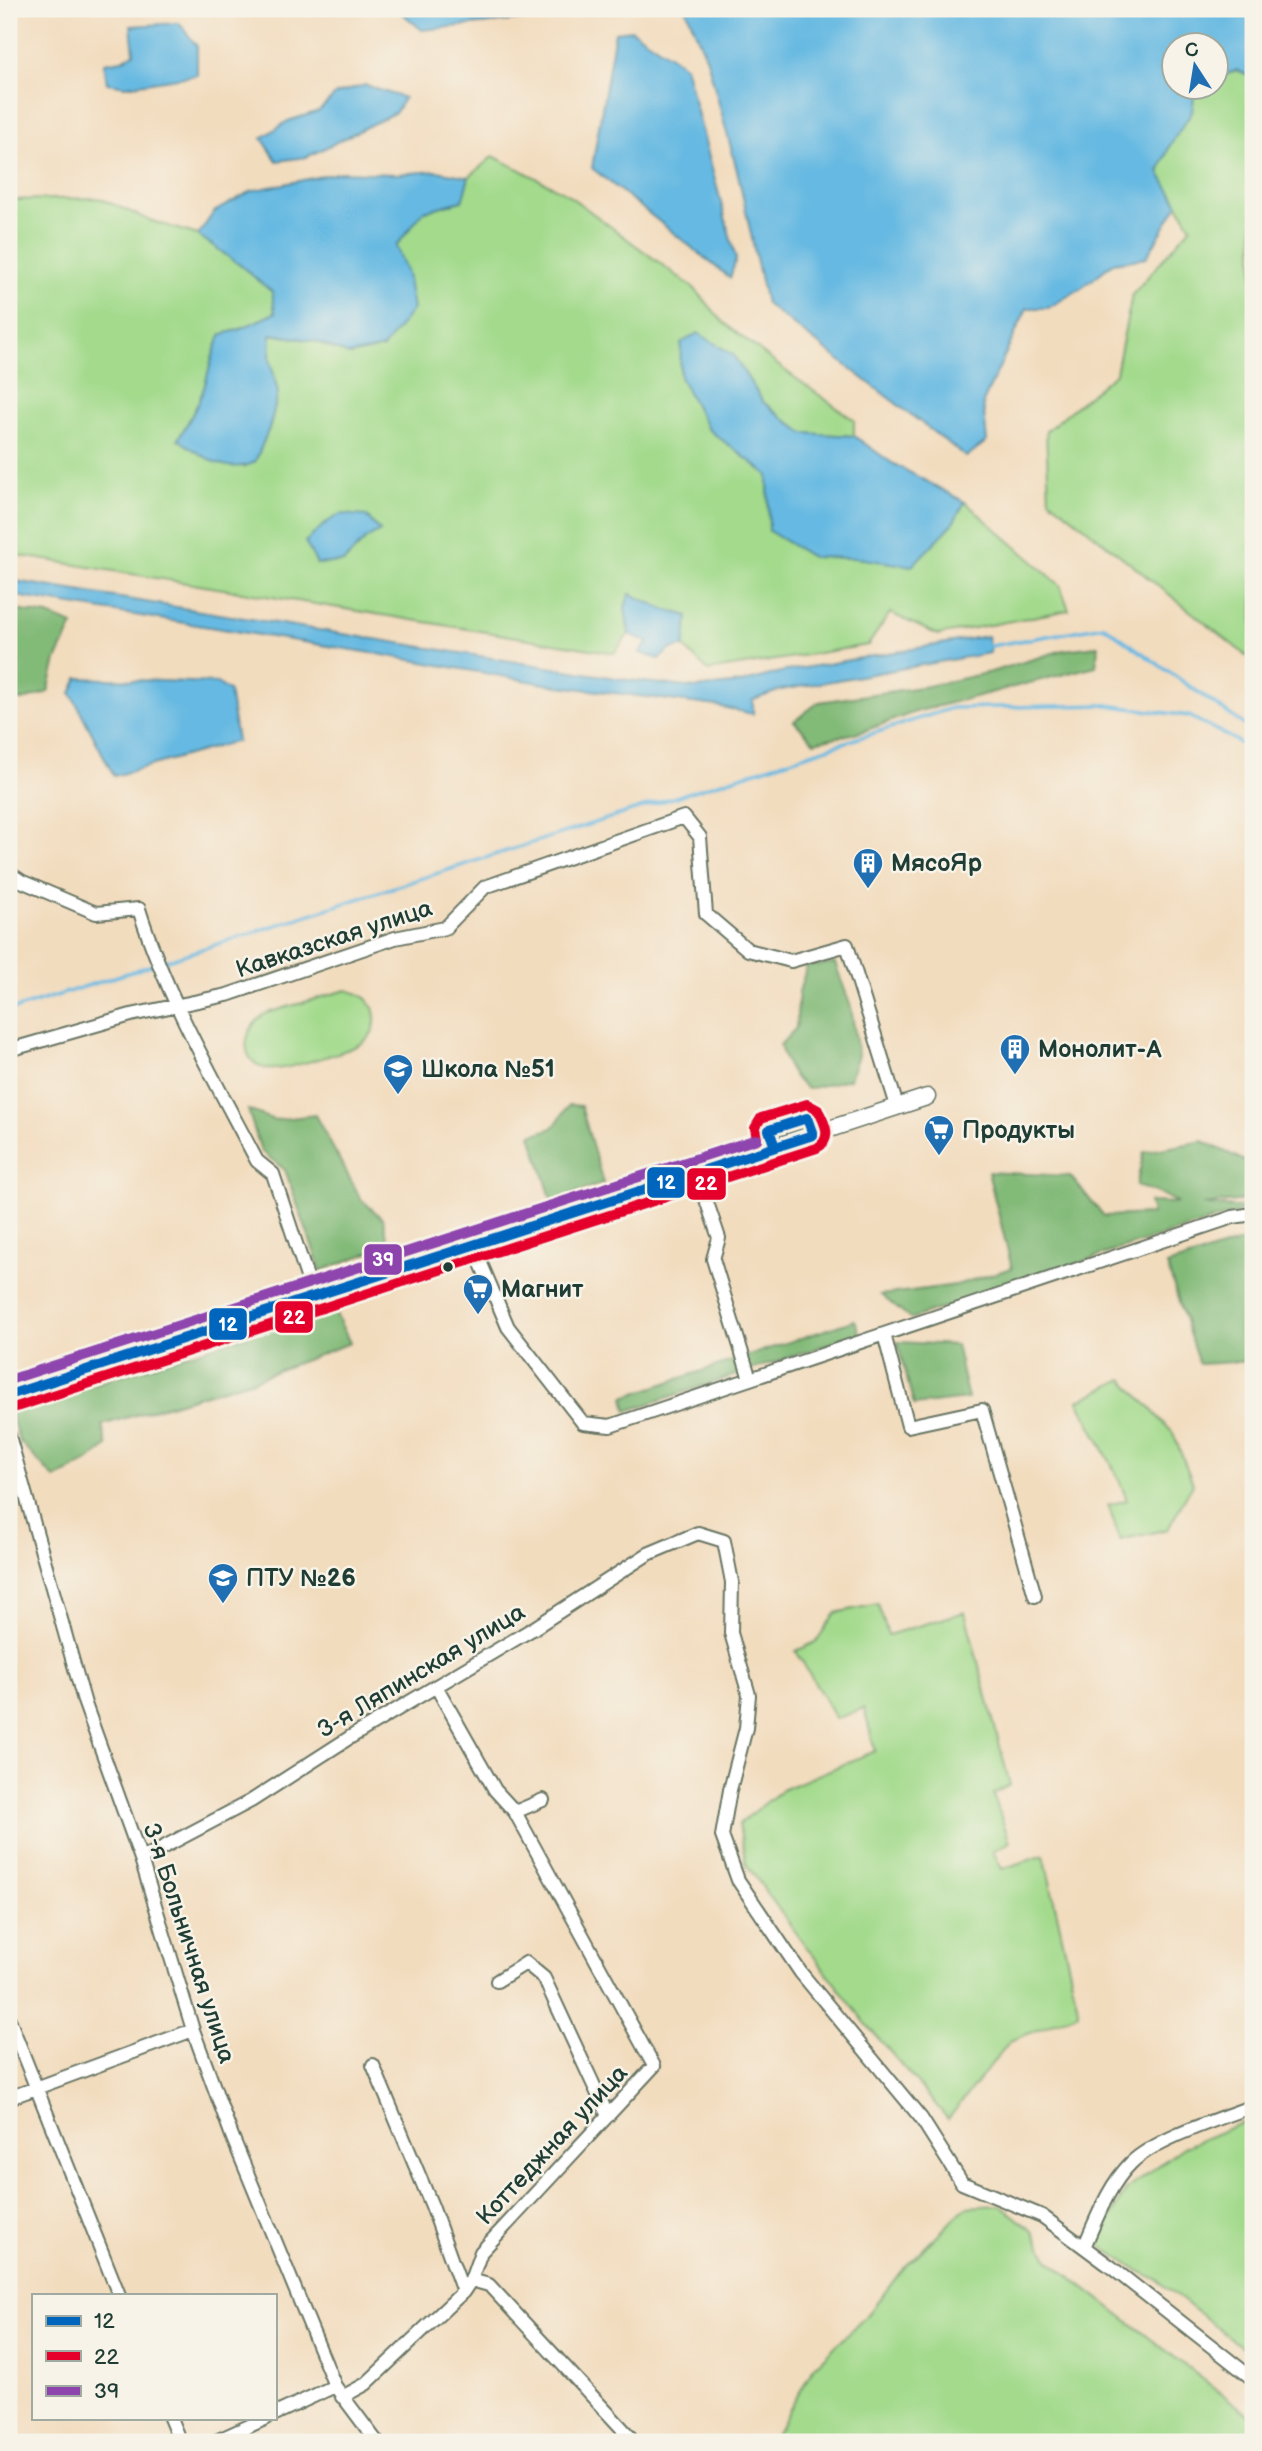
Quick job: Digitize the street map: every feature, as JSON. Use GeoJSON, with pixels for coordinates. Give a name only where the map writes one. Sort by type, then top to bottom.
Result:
{"type":"FeatureCollection","features":[{"type":"Feature","properties":{"kind":"street","name":"Кавказская улица"},"geometry":{"type":"LineString","coordinates":[[9,1050],[131,1015],[227,995],[395,938],[444,928],[485,887],[684,817],[699,837],[706,914],[748,950],[792,961],[847,945],[897,1106]]}},
{"type":"Feature","properties":{"kind":"street"},"geometry":{"type":"LineString","coordinates":[[9,873],[21,881],[96,914],[139,909],[176,1006],[257,1161],[273,1174],[314,1298]]}},
{"type":"Feature","properties":{"kind":"street"},"geometry":{"type":"LineString","coordinates":[[9,887],[21,881]]}},
{"type":"Feature","properties":{"kind":"street"},"geometry":{"type":"LineString","coordinates":[[9,1395],[927,1097]]}},
{"type":"Feature","properties":{"kind":"street"},"geometry":{"type":"LineString","coordinates":[[697,1172],[719,1238],[713,1259],[750,1379]]}},
{"type":"Feature","properties":{"kind":"street"},"geometry":{"type":"LineString","coordinates":[[473,1245],[508,1326],[583,1423],[610,1426],[1233,1217],[1253,1214]]}},
{"type":"Feature","properties":{"kind":"street"},"geometry":{"type":"LineString","coordinates":[[884,1334],[908,1426],[982,1410],[1035,1596]]}},
{"type":"Feature","properties":{"kind":"street","name":"3-я Больничная улица"},"geometry":{"type":"LineString","coordinates":[[9,1436],[85,1704],[141,1859],[193,2030],[232,2136],[338,2392],[377,2442]]}},
{"type":"Feature","properties":{"kind":"street","name":"3-я Ляпинская улица"},"geometry":{"type":"LineString","coordinates":[[141,1859],[251,1801],[534,1628],[648,1554],[698,1533],[724,1541],[732,1582],[732,1633],[750,1695],[746,1728],[730,1790],[722,1836],[738,1880],[801,1973],[921,2118],[962,2183],[1042,2216],[1084,2247]]}},
{"type":"Feature","properties":{"kind":"street"},"geometry":{"type":"LineString","coordinates":[[436,1686],[495,1790],[515,1812],[543,1800]]}},
{"type":"Feature","properties":{"kind":"street","name":"Коттеджная улица"},"geometry":{"type":"LineString","coordinates":[[276,2414],[366,2384],[463,2292],[471,2280],[481,2252],[654,2066],[515,1812]]}},
{"type":"Feature","properties":{"kind":"street"},"geometry":{"type":"LineString","coordinates":[[497,1981],[526,1963],[544,1978],[608,2116]]}},
{"type":"Feature","properties":{"kind":"street"},"geometry":{"type":"LineString","coordinates":[[9,2019],[119,2294]]}},
{"type":"Feature","properties":{"kind":"street"},"geometry":{"type":"LineString","coordinates":[[9,2098],[193,2030]]}},
{"type":"Feature","properties":{"kind":"street"},"geometry":{"type":"LineString","coordinates":[[373,2065],[432,2206],[463,2292]]}},
{"type":"Feature","properties":{"kind":"street"},"geometry":{"type":"LineString","coordinates":[[1253,2105],[1171,2137],[1132,2161],[1108,2194],[1084,2247],[1253,2379]]}},
{"type":"Feature","properties":{"kind":"street"},"geometry":{"type":"LineString","coordinates":[[471,2280],[489,2285],[630,2437]]}},
{"type":"Feature","properties":{"kind":"street"},"geometry":{"type":"LineString","coordinates":[[171,2420],[180,2442]]}},
{"type":"Feature","properties":{"kind":"street"},"geometry":{"type":"LineString","coordinates":[[214,2442],[263,2420]]}},
{"type":"Feature","properties":{"kind":"green space"},"geometry":{"type":"Polygon","coordinates":[[[1238,70],[1253,78],[1253,661],[1049,499],[1046,431],[1116,373],[1132,295],[1191,227],[1159,172],[1170,145],[1192,112],[1193,102],[1230,102],[1230,73],[1238,70]]]}},
{"type":"Feature","properties":{"kind":"green space"},"geometry":{"type":"Polygon","coordinates":[[[493,156],[564,192],[696,290],[723,322],[854,420],[854,436],[803,433],[763,402],[733,355],[708,429],[768,475],[769,531],[812,557],[856,558],[951,526],[965,502],[1060,585],[1069,610],[938,635],[890,613],[868,645],[708,671],[684,647],[688,616],[663,609],[630,594],[625,607],[629,634],[614,653],[9,554],[9,200],[99,198],[149,220],[198,235],[273,292],[275,313],[238,330],[222,334],[213,354],[202,395],[178,439],[243,467],[255,462],[270,426],[278,393],[270,359],[270,334],[315,341],[349,355],[383,348],[394,332],[407,273],[395,246],[424,211],[462,201],[469,177],[493,156]],[[366,516],[317,564],[344,562],[366,539],[380,531],[366,516]]]}},
{"type":"Feature","properties":{"kind":"green space"},"geometry":{"type":"Polygon","coordinates":[[[9,609],[48,615],[73,625],[56,660],[48,692],[24,700],[9,699],[9,609]]]}},
{"type":"Feature","properties":{"kind":"green space"},"geometry":{"type":"Polygon","coordinates":[[[1098,646],[1096,666],[915,712],[861,732],[814,742],[794,721],[819,702],[928,686],[991,672],[1063,650],[1098,646]]]}},
{"type":"Feature","properties":{"kind":"green space"},"geometry":{"type":"Polygon","coordinates":[[[835,963],[851,1007],[858,1055],[850,1079],[807,1089],[790,1070],[780,1045],[796,1028],[799,992],[807,966],[835,963]]]}},
{"type":"Feature","properties":{"kind":"green space"},"geometry":{"type":"Polygon","coordinates":[[[346,990],[365,998],[374,1011],[374,1027],[365,1041],[302,1064],[275,1069],[258,1065],[251,1059],[246,1044],[248,1035],[252,1027],[267,1013],[346,990]]]}},
{"type":"Feature","properties":{"kind":"green space"},"geometry":{"type":"Polygon","coordinates":[[[569,1105],[581,1106],[603,1183],[552,1201],[531,1135],[553,1128],[569,1105]]]}},
{"type":"Feature","properties":{"kind":"green space"},"geometry":{"type":"Polygon","coordinates":[[[248,1110],[274,1120],[315,1115],[361,1199],[383,1219],[389,1245],[321,1271],[285,1170],[261,1151],[248,1110]]]}},
{"type":"Feature","properties":{"kind":"green space"},"geometry":{"type":"Polygon","coordinates":[[[1203,1141],[1253,1165],[1253,1199],[1202,1205],[1252,1208],[910,1319],[881,1295],[956,1285],[1012,1268],[988,1172],[1070,1176],[1104,1216],[1152,1214],[1149,1202],[1178,1203],[1159,1193],[1136,1186],[1144,1152],[1203,1141]]]}},
{"type":"Feature","properties":{"kind":"green space"},"geometry":{"type":"Polygon","coordinates":[[[1253,1238],[1253,1361],[1199,1364],[1167,1265],[1253,1238]]]}},
{"type":"Feature","properties":{"kind":"green space"},"geometry":{"type":"Polygon","coordinates":[[[333,1308],[350,1343],[253,1380],[102,1425],[107,1446],[88,1461],[55,1479],[19,1441],[10,1411],[333,1308]]]}},
{"type":"Feature","properties":{"kind":"green space"},"geometry":{"type":"Polygon","coordinates":[[[855,1320],[860,1334],[627,1411],[624,1397],[855,1320]]]}},
{"type":"Feature","properties":{"kind":"green space"},"geometry":{"type":"Polygon","coordinates":[[[897,1342],[956,1345],[968,1399],[914,1405],[897,1342]]]}},
{"type":"Feature","properties":{"kind":"green space"},"geometry":{"type":"Polygon","coordinates":[[[1123,1379],[1173,1433],[1193,1484],[1168,1529],[1120,1540],[1108,1505],[1127,1500],[1117,1475],[1078,1401],[1123,1379]]]}},
{"type":"Feature","properties":{"kind":"green space"},"geometry":{"type":"Polygon","coordinates":[[[878,1604],[888,1635],[965,1612],[1010,1785],[993,1794],[1010,1842],[993,1851],[1002,1869],[1044,1855],[1079,2013],[1010,2041],[948,2119],[867,2025],[746,1864],[739,1824],[782,1790],[875,1751],[864,1708],[836,1719],[796,1651],[816,1642],[835,1613],[878,1604]]]}},
{"type":"Feature","properties":{"kind":"green space"},"geometry":{"type":"Polygon","coordinates":[[[1253,2118],[1253,2356],[1156,2279],[1133,2268],[1097,2243],[1126,2190],[1182,2148],[1253,2118]]]}},
{"type":"Feature","properties":{"kind":"green space"},"geometry":{"type":"Polygon","coordinates":[[[1000,2205],[1033,2231],[1049,2260],[1253,2418],[1253,2442],[771,2442],[814,2367],[869,2313],[902,2270],[966,2207],[1000,2205]]]}},
{"type":"Feature","properties":{"kind":"water"},"geometry":{"type":"Polygon","coordinates":[[[397,9],[626,9],[422,30],[397,9]]]}},
{"type":"Feature","properties":{"kind":"water"},"geometry":{"type":"Polygon","coordinates":[[[686,9],[796,9],[799,13],[821,9],[1253,9],[1253,78],[1237,70],[1230,73],[1230,32],[1160,32],[1160,102],[1193,102],[1192,112],[1170,145],[1159,172],[1178,204],[1146,258],[1113,263],[1083,287],[1048,308],[1027,308],[983,402],[987,441],[966,457],[766,304],[738,174],[707,59],[686,9]]]}},
{"type":"Feature","properties":{"kind":"water"},"geometry":{"type":"Polygon","coordinates":[[[179,23],[197,46],[197,75],[126,86],[107,83],[104,63],[122,60],[134,53],[131,26],[179,23]]]}},
{"type":"Feature","properties":{"kind":"water"},"geometry":{"type":"Polygon","coordinates":[[[632,30],[685,66],[736,259],[730,278],[592,168],[615,32],[632,30]]]}},
{"type":"Feature","properties":{"kind":"water"},"geometry":{"type":"Polygon","coordinates":[[[365,85],[404,98],[396,112],[307,157],[277,161],[262,138],[288,121],[319,111],[336,94],[365,85]]]}},
{"type":"Feature","properties":{"kind":"water"},"geometry":{"type":"Polygon","coordinates":[[[437,171],[469,177],[462,201],[424,211],[396,246],[407,273],[413,309],[383,348],[349,355],[315,341],[271,334],[270,359],[278,393],[270,426],[255,462],[234,467],[224,465],[205,457],[178,439],[199,401],[222,334],[238,330],[275,313],[272,292],[198,235],[214,212],[251,191],[341,172],[396,174],[437,171]]]}},
{"type":"Feature","properties":{"kind":"water"},"geometry":{"type":"Polygon","coordinates":[[[698,333],[733,355],[763,402],[803,433],[854,436],[892,463],[965,502],[951,526],[912,566],[856,558],[812,557],[769,531],[768,475],[708,429],[680,377],[681,343],[698,333]]]}},
{"type":"Feature","properties":{"kind":"water"},"geometry":{"type":"Polygon","coordinates":[[[341,514],[366,516],[380,531],[366,539],[343,562],[317,564],[305,542],[327,522],[341,514]]]}},
{"type":"Feature","properties":{"kind":"water"},"geometry":{"type":"Polygon","coordinates":[[[9,580],[628,680],[695,688],[741,683],[781,672],[987,636],[990,653],[781,690],[753,700],[753,714],[717,706],[551,685],[378,654],[9,595],[9,580]]]}},
{"type":"Feature","properties":{"kind":"water"},"geometry":{"type":"Polygon","coordinates":[[[630,594],[663,609],[688,616],[684,647],[671,649],[659,659],[640,653],[648,642],[629,634],[625,607],[630,594]]]}},
{"type":"Feature","properties":{"kind":"water"},"geometry":{"type":"Polygon","coordinates":[[[78,678],[217,683],[229,691],[237,741],[114,776],[71,693],[78,678]]]}},
{"type":"Feature","properties":{"kind":"waterway"},"geometry":{"type":"LineString","coordinates":[[985,647],[1104,626],[1253,731]]}},
{"type":"Feature","properties":{"kind":"waterway"},"geometry":{"type":"LineString","coordinates":[[9,1011],[952,708],[1107,705],[1189,716],[1235,740],[1253,753]]}},
{"type":"Feature","properties":{"kind":"transit line","name":"22"},"geometry":{"type":"LineString","coordinates":[[13,1408],[817,1148],[825,1140],[826,1130],[818,1110],[807,1104],[761,1118],[755,1128],[757,1139]]}},
{"type":"Feature","properties":{"kind":"transit line","name":"12"},"geometry":{"type":"LineString","coordinates":[[9,1395],[813,1135],[807,1118],[769,1130],[775,1147]]}},
{"type":"Feature","properties":{"kind":"transit line","name":"39"},"geometry":{"type":"LineString","coordinates":[[9,1380],[757,1139]]}},
{"type":"Feature","properties":{"kind":"place","name":"МясоЯр"},"geometry":{"type":"Point","coordinates":[868,890]}},
{"type":"Feature","properties":{"kind":"place","name":"Монолит-А"},"geometry":{"type":"Point","coordinates":[1015,1076]}},
{"type":"Feature","properties":{"kind":"place","name":"Школа №51"},"geometry":{"type":"Point","coordinates":[398,1096]}},
{"type":"Feature","properties":{"kind":"place","name":"Продукты"},"geometry":{"type":"Point","coordinates":[939,1157]}},
{"type":"Feature","properties":{"kind":"place","name":"Магнит"},"geometry":{"type":"Point","coordinates":[478,1316]}},
{"type":"Feature","properties":{"kind":"place","name":"ПТУ №26"},"geometry":{"type":"Point","coordinates":[223,1605]}}]}
